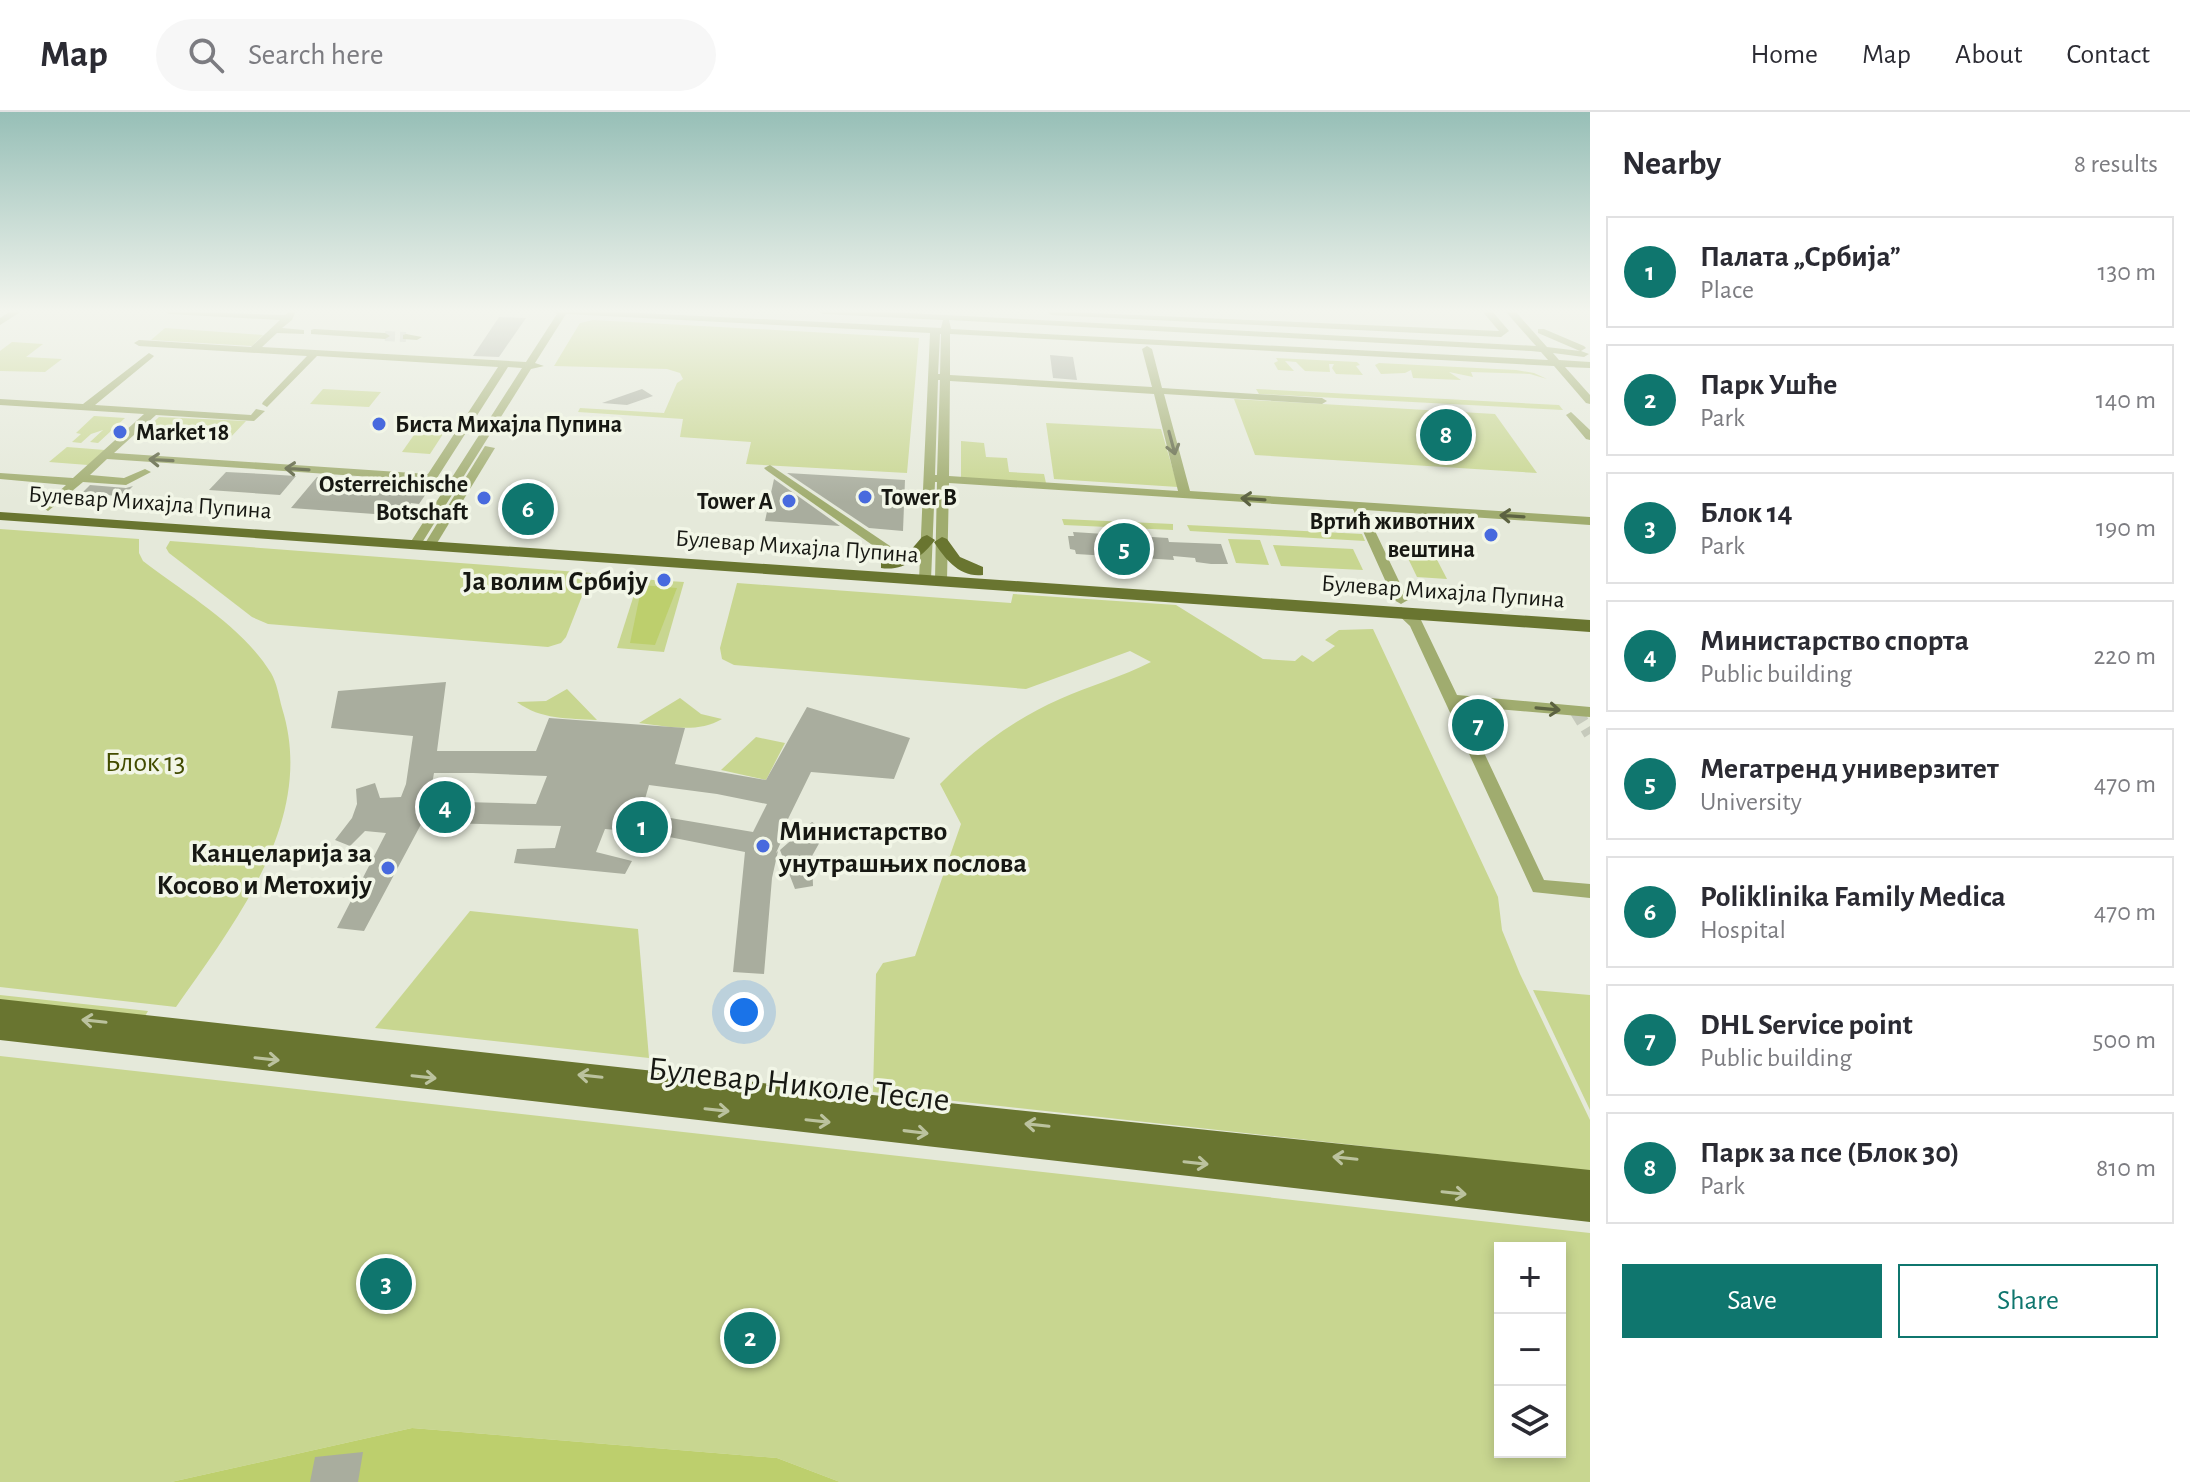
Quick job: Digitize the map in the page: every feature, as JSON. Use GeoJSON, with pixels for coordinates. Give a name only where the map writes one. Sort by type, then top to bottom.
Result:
{"type":"FeatureCollection","features":[{"type":"Feature","properties":{"kind":"main road","name":"Булевар Михајла Пупина"},"geometry":{"type":"LineString","coordinates":[[0,504],[176,522]]}},
{"type":"Feature","properties":{"kind":"main road","name":"Булевар Михајла Пупина"},"geometry":{"type":"LineString","coordinates":[[0,516],[176,522],[1401,606],[1590,613]]}},
{"type":"Feature","properties":{"kind":"main road"},"geometry":{"type":"LineString","coordinates":[[888,558],[916,554],[934,541],[954,560],[977,571]]}},
{"type":"Feature","properties":{"kind":"main road","name":"Булевар Михајла Пупина"},"geometry":{"type":"LineString","coordinates":[[669,556],[888,558],[933,574],[977,571],[1401,606],[1419,618],[1590,626]]}},
{"type":"Feature","properties":{"kind":"main road","name":"Булевар Николе Тесле"},"geometry":{"type":"LineString","coordinates":[[0,1010],[848,1105],[1590,1183]]}},
{"type":"Feature","properties":{"kind":"main road","name":"Булевар Николе Тесле"},"geometry":{"type":"LineString","coordinates":[[0,1029],[1590,1208]]}},
{"type":"Feature","properties":{"kind":"street"},"geometry":{"type":"LineString","coordinates":[[86,407],[126,375]]}},
{"type":"Feature","properties":{"kind":"street"},"geometry":{"type":"LineString","coordinates":[[0,402],[153,412],[261,411],[295,375]]}},
{"type":"Feature","properties":{"kind":"street"},"geometry":{"type":"LineString","coordinates":[[491,434],[461,432],[498,375]]}},
{"type":"Feature","properties":{"kind":"street"},"geometry":{"type":"LineString","coordinates":[[426,539],[528,375]]}},
{"type":"Feature","properties":{"kind":"street"},"geometry":{"type":"LineString","coordinates":[[933,574],[939,375]]}},
{"type":"Feature","properties":{"kind":"street"},"geometry":{"type":"LineString","coordinates":[[1154,375],[1185,495]]}},
{"type":"Feature","properties":{"kind":"street"},"geometry":{"type":"LineString","coordinates":[[1556,375],[1585,388],[1590,401]]}},
{"type":"Feature","properties":{"kind":"street"},"geometry":{"type":"LineString","coordinates":[[939,378],[1322,401]]}},
{"type":"Feature","properties":{"kind":"street","name":"Булевар Михајла Пупина"},"geometry":{"type":"LineString","coordinates":[[48,507],[153,412]]}},
{"type":"Feature","properties":{"kind":"street"},"geometry":{"type":"LineString","coordinates":[[1571,415],[1590,437]]}},
{"type":"Feature","properties":{"kind":"street","name":"Булевар Михајла Пупина"},"geometry":{"type":"LineString","coordinates":[[105,456],[431,478],[461,432]]}},
{"type":"Feature","properties":{"kind":"street"},"geometry":{"type":"LineString","coordinates":[[770,468],[888,558]]}},
{"type":"Feature","properties":{"kind":"street"},"geometry":{"type":"LineString","coordinates":[[78,480],[126,482],[145,472]]}},
{"type":"Feature","properties":{"kind":"street","name":"Булевар Михајла Пупина"},"geometry":{"type":"LineString","coordinates":[[0,476],[78,480]]}},
{"type":"Feature","properties":{"kind":"street"},"geometry":{"type":"LineString","coordinates":[[936,478],[1590,521]]}},
{"type":"Feature","properties":{"kind":"street"},"geometry":{"type":"LineString","coordinates":[[1357,506],[1401,606]]}},
{"type":"Feature","properties":{"kind":"street"},"geometry":{"type":"LineString","coordinates":[[1419,618],[1451,700],[1539,887],[1590,891]]}},
{"type":"Feature","properties":{"kind":"street"},"geometry":{"type":"LineString","coordinates":[[1451,700],[1590,712]]}},
{"type":"Feature","properties":{"kind":"green space"},"geometry":{"type":"Polygon","coordinates":[[[681,375],[916,375],[907,473],[746,464],[751,442],[680,437],[683,419],[578,412],[580,408],[664,413],[677,383],[683,379],[681,375]]]}},
{"type":"Feature","properties":{"kind":"green space"},"geometry":{"type":"Polygon","coordinates":[[[1412,375],[1453,375],[1461,380],[1413,378],[1412,375]]]}},
{"type":"Feature","properties":{"kind":"green space"},"geometry":{"type":"Polygon","coordinates":[[[323,389],[381,392],[369,407],[310,404],[323,389]]]}},
{"type":"Feature","properties":{"kind":"green space"},"geometry":{"type":"Polygon","coordinates":[[[1256,389],[1559,405],[1563,410],[1259,394],[1256,389]]]}},
{"type":"Feature","properties":{"kind":"green space"},"geometry":{"type":"Polygon","coordinates":[[[1234,399],[1495,414],[1537,473],[1255,455],[1234,399]]]}},
{"type":"Feature","properties":{"kind":"green space"},"geometry":{"type":"Polygon","coordinates":[[[94,416],[125,418],[98,443],[90,442],[103,430],[91,434],[81,443],[72,442],[81,434],[76,433],[94,416]]]}},
{"type":"Feature","properties":{"kind":"green space"},"geometry":{"type":"Polygon","coordinates":[[[159,417],[246,421],[228,440],[140,435],[159,417]]]}},
{"type":"Feature","properties":{"kind":"green space"},"geometry":{"type":"Polygon","coordinates":[[[1046,423],[1161,429],[1178,487],[1054,479],[1046,423]]]}},
{"type":"Feature","properties":{"kind":"green space"},"geometry":{"type":"Polygon","coordinates":[[[416,432],[443,434],[430,454],[402,452],[416,432]]]}},
{"type":"Feature","properties":{"kind":"green space"},"geometry":{"type":"Polygon","coordinates":[[[961,441],[984,443],[986,457],[1007,458],[1009,472],[1044,474],[1046,483],[961,478],[961,441]]]}},
{"type":"Feature","properties":{"kind":"green space"},"geometry":{"type":"Polygon","coordinates":[[[67,447],[105,450],[88,465],[49,462],[67,447]]]}},
{"type":"Feature","properties":{"kind":"green space"},"geometry":{"type":"Polygon","coordinates":[[[1062,519],[1173,524],[1173,530],[1064,525],[1062,519]]]}},
{"type":"Feature","properties":{"kind":"green space"},"geometry":{"type":"Polygon","coordinates":[[[1187,525],[1362,534],[1365,541],[1190,531],[1187,525]]]}},
{"type":"Feature","properties":{"kind":"green space","name":"Блок 13"},"geometry":{"type":"Polygon","coordinates":[[[0,529],[139,539],[139,553],[143,561],[245,640],[275,681],[290,749],[288,790],[279,829],[245,904],[176,1007],[0,987],[0,529]]]}},
{"type":"Feature","properties":{"kind":"green space"},"geometry":{"type":"Polygon","coordinates":[[[1228,539],[1260,540],[1269,565],[1236,563],[1228,539]]]}},
{"type":"Feature","properties":{"kind":"green space"},"geometry":{"type":"Polygon","coordinates":[[[170,541],[591,573],[566,637],[561,643],[548,647],[268,624],[252,617],[169,553],[166,548],[170,541]]]}},
{"type":"Feature","properties":{"kind":"green space"},"geometry":{"type":"Polygon","coordinates":[[[1273,545],[1353,549],[1363,570],[1281,566],[1273,545]]]}},
{"type":"Feature","properties":{"kind":"green space"},"geometry":{"type":"Polygon","coordinates":[[[1404,550],[1433,552],[1447,579],[1417,577],[1404,550]]]}},
{"type":"Feature","properties":{"kind":"green space"},"geometry":{"type":"Polygon","coordinates":[[[639,579],[684,582],[664,652],[617,648],[639,579]]]}},
{"type":"Feature","properties":{"kind":"green space"},"geometry":{"type":"Polygon","coordinates":[[[737,583],[1011,603],[1013,594],[1176,605],[1263,659],[1295,661],[1302,655],[1313,662],[1335,646],[1325,640],[1339,630],[1373,629],[1498,897],[1502,930],[1520,974],[1590,1120],[1590,1171],[873,1092],[876,974],[883,963],[915,956],[961,824],[940,784],[967,758],[1026,716],[1151,662],[1130,651],[1026,689],[734,665],[722,659],[720,648],[737,583]]]}},
{"type":"Feature","properties":{"kind":"green space"},"geometry":{"type":"Polygon","coordinates":[[[567,689],[597,720],[545,715],[517,702],[546,701],[567,689]]]}},
{"type":"Feature","properties":{"kind":"green space"},"geometry":{"type":"Polygon","coordinates":[[[680,698],[701,714],[722,719],[692,728],[639,723],[680,698]]]}},
{"type":"Feature","properties":{"kind":"green space"},"geometry":{"type":"Polygon","coordinates":[[[756,737],[785,743],[766,780],[721,770],[756,737]]]}},
{"type":"Feature","properties":{"kind":"green space"},"geometry":{"type":"Polygon","coordinates":[[[470,911],[638,929],[649,1058],[375,1028],[470,911]]]}},
{"type":"Feature","properties":{"kind":"green space"},"geometry":{"type":"Polygon","coordinates":[[[1533,990],[1590,995],[1590,1110],[1533,990]]]}},
{"type":"Feature","properties":{"kind":"green space"},"geometry":{"type":"Polygon","coordinates":[[[0,995],[148,1011],[144,1018],[0,1002],[0,995]]]}},
{"type":"Feature","properties":{"kind":"green space"},"geometry":{"type":"Polygon","coordinates":[[[0,1056],[1590,1233],[1590,1482],[840,1482],[777,1458],[412,1428],[171,1482],[0,1482],[0,1056]]]}},
{"type":"Feature","properties":{"kind":"shaded area"},"geometry":{"type":"Polygon","coordinates":[[[642,585],[677,588],[655,645],[630,643],[642,585]]]}},
{"type":"Feature","properties":{"kind":"shaded area"},"geometry":{"type":"Polygon","coordinates":[[[412,1428],[777,1458],[840,1482],[171,1482],[412,1428]]]}},
{"type":"Feature","properties":{"kind":"building"},"geometry":{"type":"Polygon","coordinates":[[[1053,375],[1076,375],[1077,380],[1053,378],[1053,375]]]}},
{"type":"Feature","properties":{"kind":"building"},"geometry":{"type":"Polygon","coordinates":[[[642,389],[653,396],[627,405],[602,403],[642,389]]]}},
{"type":"Feature","properties":{"kind":"building"},"geometry":{"type":"Polygon","coordinates":[[[226,472],[296,476],[280,495],[209,490],[226,472]]]}},
{"type":"Feature","properties":{"kind":"building","name":"Tower B"},"geometry":{"type":"Polygon","coordinates":[[[787,473],[905,480],[903,531],[869,528],[787,473]]]}},
{"type":"Feature","properties":{"kind":"building"},"geometry":{"type":"Polygon","coordinates":[[[317,477],[432,485],[419,504],[411,503],[402,516],[291,508],[317,477]]]}},
{"type":"Feature","properties":{"kind":"building","name":"Tower A"},"geometry":{"type":"Polygon","coordinates":[[[774,479],[840,526],[765,521],[774,479]]]}},
{"type":"Feature","properties":{"kind":"building"},"geometry":{"type":"Polygon","coordinates":[[[90,485],[133,486],[124,495],[115,496],[83,492],[90,485]]]}},
{"type":"Feature","properties":{"kind":"building"},"geometry":{"type":"Polygon","coordinates":[[[1073,532],[1221,544],[1228,564],[1196,562],[1195,558],[1173,556],[1174,560],[1076,554],[1075,550],[1070,549],[1068,536],[1074,536],[1073,532]]]}},
{"type":"Feature","properties":{"kind":"building"},"geometry":{"type":"Polygon","coordinates":[[[446,682],[437,751],[536,751],[549,718],[685,728],[675,764],[766,780],[807,707],[910,738],[894,779],[811,772],[787,821],[790,822],[776,853],[778,851],[772,878],[764,974],[733,972],[745,852],[649,833],[605,829],[596,852],[632,861],[625,874],[514,863],[517,849],[555,848],[561,826],[443,823],[445,814],[426,815],[364,931],[337,928],[386,833],[365,831],[350,846],[335,840],[352,818],[357,804],[356,789],[375,783],[380,798],[401,797],[413,736],[331,728],[338,691],[446,682]],[[434,773],[429,801],[536,804],[547,776],[473,773],[434,773]],[[649,785],[641,813],[753,832],[767,804],[717,794],[649,785]]]}},
{"type":"Feature","properties":{"kind":"building"},"geometry":{"type":"Polygon","coordinates":[[[812,822],[826,831],[812,856],[813,886],[795,889],[780,850],[812,822]]]}},
{"type":"Feature","properties":{"kind":"building"},"geometry":{"type":"Polygon","coordinates":[[[363,1452],[358,1482],[310,1482],[315,1457],[363,1452]]]}},
{"type":"Feature","properties":{"kind":"tunnel"},"geometry":{"type":"LineString","coordinates":[[1576,711],[1590,734]]}},
{"type":"Feature","properties":{"kind":"place","name":"Биста Михајла Пупина"},"geometry":{"type":"Point","coordinates":[379,424]}},
{"type":"Feature","properties":{"kind":"place","name":"Market 18"},"geometry":{"type":"Point","coordinates":[120,432]}},
{"type":"Feature","properties":{"kind":"place","name":"Парк за псе (Блок 30)"},"geometry":{"type":"Point","coordinates":[1446,435]}},
{"type":"Feature","properties":{"kind":"place","name":"Tower B"},"geometry":{"type":"Point","coordinates":[865,497]}},
{"type":"Feature","properties":{"kind":"place","name":"Osterreichische Botschaft"},"geometry":{"type":"Point","coordinates":[484,498]}},
{"type":"Feature","properties":{"kind":"place","name":"Tower A"},"geometry":{"type":"Point","coordinates":[789,501]}},
{"type":"Feature","properties":{"kind":"place","name":"Poliklinika Family Medica"},"geometry":{"type":"Point","coordinates":[528,509]}},
{"type":"Feature","properties":{"kind":"place","name":"Вртић животних вештина"},"geometry":{"type":"Point","coordinates":[1491,535]}},
{"type":"Feature","properties":{"kind":"place","name":"Мегатренд универзитет"},"geometry":{"type":"Point","coordinates":[1124,549]}},
{"type":"Feature","properties":{"kind":"place","name":"Ја волим Србију"},"geometry":{"type":"Point","coordinates":[664,580]}},
{"type":"Feature","properties":{"kind":"place","name":"DHL Service point"},"geometry":{"type":"Point","coordinates":[1478,725]}},
{"type":"Feature","properties":{"kind":"place","name":"Министарство спорта"},"geometry":{"type":"Point","coordinates":[445,807]}},
{"type":"Feature","properties":{"kind":"place","name":"Палата „Србија”"},"geometry":{"type":"Point","coordinates":[642,827]}},
{"type":"Feature","properties":{"kind":"place","name":"Министарство унутрашњих послова"},"geometry":{"type":"Point","coordinates":[763,846]}},
{"type":"Feature","properties":{"kind":"place","name":"Канцеларија за Косово и Метохију"},"geometry":{"type":"Point","coordinates":[388,868]}},
{"type":"Feature","properties":{"kind":"place","name":"Блок 14"},"geometry":{"type":"Point","coordinates":[386,1284]}},
{"type":"Feature","properties":{"kind":"place","name":"Парк Ушће"},"geometry":{"type":"Point","coordinates":[750,1338]}}]}
